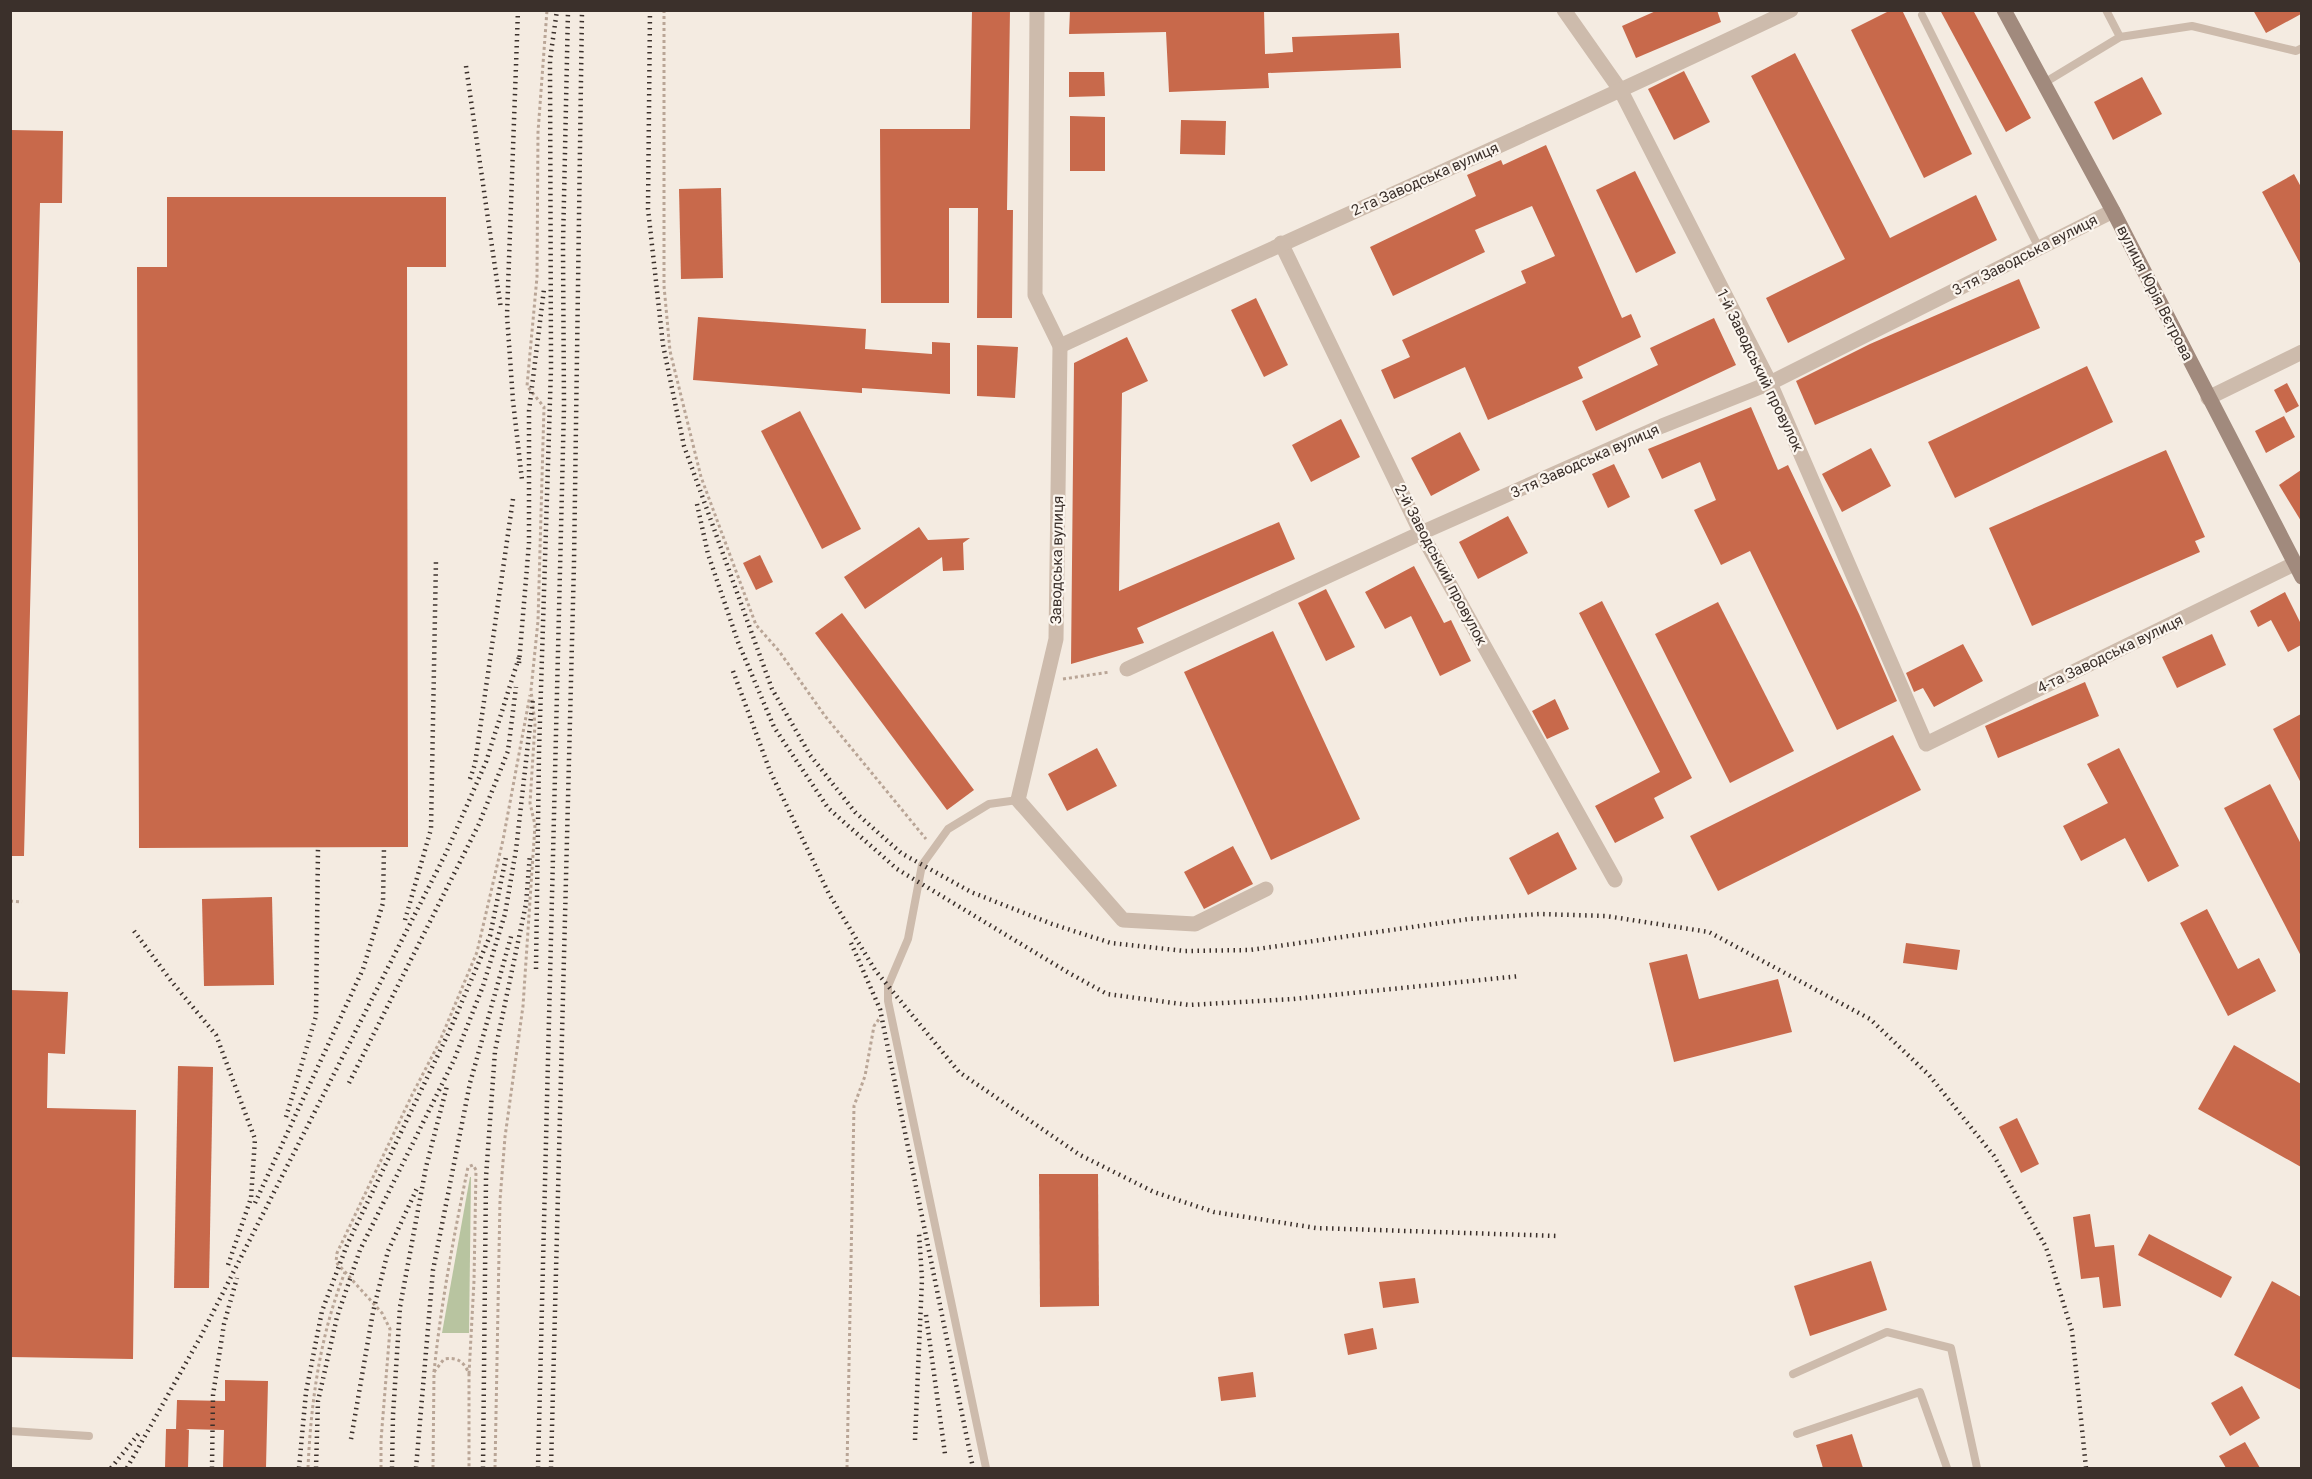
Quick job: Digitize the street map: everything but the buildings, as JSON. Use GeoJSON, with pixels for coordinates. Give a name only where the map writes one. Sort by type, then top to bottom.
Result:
{"type":"FeatureCollection","features":[{"type":"Feature","properties":{"kind":"street","name":"Заводська вулиця"},"geometry":{"type":"LineString","coordinates":[[1018,800],[1056,639],[1060,346],[1035,295],[1037,10]]}},
{"type":"Feature","properties":{"kind":"street","name":"1-й Заводський провулок"},"geometry":{"type":"LineString","coordinates":[[1564,10],[1621,91],[1770,383],[1926,744]]}},
{"type":"Feature","properties":{"kind":"street","name":"2-га Заводська вулиця"},"geometry":{"type":"LineString","coordinates":[[1060,346],[1281,243],[1621,91],[1791,10]]}},
{"type":"Feature","properties":{"kind":"street","name":"вулиця Юрія Вєтрова"},"geometry":{"type":"LineString","coordinates":[[2004,10],[2113,211],[2298,570]]}},
{"type":"Feature","properties":{"kind":"street","name":"3-тя Заводська вулиця"},"geometry":{"type":"LineString","coordinates":[[1127,669],[1421,533],[1662,426],[1770,383],[2113,211]]}},
{"type":"Feature","properties":{"kind":"street","name":"2-й Заводський провулок"},"geometry":{"type":"LineString","coordinates":[[1281,243],[1421,533],[1615,880]]}},
{"type":"Feature","properties":{"kind":"street"},"geometry":{"type":"LineString","coordinates":[[2208,398],[2301,352]]}},
{"type":"Feature","properties":{"kind":"street","name":"4-та Заводська вулиця"},"geometry":{"type":"LineString","coordinates":[[1926,744],[2298,570]]}},
{"type":"Feature","properties":{"kind":"street"},"geometry":{"type":"LineString","coordinates":[[1018,800],[1123,920],[1195,924],[1266,889]]}},
{"type":"Feature","properties":{"kind":"lane"},"geometry":{"type":"LineString","coordinates":[[2106,10],[2120,37]]}},
{"type":"Feature","properties":{"kind":"lane"},"geometry":{"type":"LineString","coordinates":[[1922,15],[2039,248]]}},
{"type":"Feature","properties":{"kind":"lane"},"geometry":{"type":"LineString","coordinates":[[2044,83],[2120,37],[2192,26],[2296,51],[2301,48]]}},
{"type":"Feature","properties":{"kind":"lane"},"geometry":{"type":"LineString","coordinates":[[986,1468],[888,1001],[888,986],[908,939],[922,865],[948,829],[989,804],[1018,800]]}},
{"type":"Feature","properties":{"kind":"lane"},"geometry":{"type":"LineString","coordinates":[[1793,1374],[1887,1332],[1951,1348],[1977,1468]]}},
{"type":"Feature","properties":{"kind":"lane"},"geometry":{"type":"LineString","coordinates":[[1797,1434],[1920,1392],[1947,1468]]}},
{"type":"Feature","properties":{"kind":"lane"},"geometry":{"type":"LineString","coordinates":[[10,1431],[88,1436]]}},
{"type":"Feature","properties":{"kind":"path"},"geometry":{"type":"LineString","coordinates":[[381,1468],[381,1440],[390,1329],[382,1314],[336,1262],[337,1253],[439,1043],[477,951],[499,858],[531,690],[538,621],[544,407],[526,386],[537,277],[538,132],[547,10]]}},
{"type":"Feature","properties":{"kind":"path"},"geometry":{"type":"LineString","coordinates":[[664,10],[664,286],[670,351],[701,477],[756,625],[778,651],[825,716],[934,848]]}},
{"type":"Feature","properties":{"kind":"path"},"geometry":{"type":"LineString","coordinates":[[1046,681],[1079,678],[1127,669]]}},
{"type":"Feature","properties":{"kind":"path"},"geometry":{"type":"LineString","coordinates":[[495,1468],[500,1200],[505,1137],[523,1006],[534,853],[535,825],[530,803],[535,724],[531,690]]}},
{"type":"Feature","properties":{"kind":"path"},"geometry":{"type":"LineString","coordinates":[[10,901],[22,902]]}},
{"type":"Feature","properties":{"kind":"path"},"geometry":{"type":"LineString","coordinates":[[847,1468],[854,1106],[865,1076],[874,1026],[888,1001]]}},
{"type":"Feature","properties":{"kind":"path"},"geometry":{"type":"LineString","coordinates":[[433,1468],[438,1330],[461,1200],[468,1167],[473,1165],[476,1170],[476,1230],[469,1468]]}},
{"type":"Feature","properties":{"kind":"path"},"geometry":{"type":"LineString","coordinates":[[308,1468],[313,1394],[333,1302],[345,1272]]}},
{"type":"Feature","properties":{"kind":"path"},"geometry":{"type":"LineString","coordinates":[[435,1372],[444,1359],[452,1358],[465,1365],[470,1374]]}},
{"type":"Feature","properties":{"kind":"green space"},"geometry":{"type":"Polygon","coordinates":[[[470,1177],[469,1333],[442,1333],[470,1177]]]}},
{"type":"Feature","properties":{"kind":"railway"},"geometry":{"type":"LineString","coordinates":[[518,10],[507,315],[513,401],[522,480]]}},
{"type":"Feature","properties":{"kind":"railway"},"geometry":{"type":"LineString","coordinates":[[536,969],[539,752],[551,368],[550,60],[557,10]]}},
{"type":"Feature","properties":{"kind":"railway"},"geometry":{"type":"LineString","coordinates":[[538,1468],[564,407],[563,245],[568,10]]}},
{"type":"Feature","properties":{"kind":"railway"},"geometry":{"type":"LineString","coordinates":[[551,1468],[574,563],[582,10]]}},
{"type":"Feature","properties":{"kind":"railway"},"geometry":{"type":"LineString","coordinates":[[650,10],[648,209],[663,345],[684,446],[772,689],[810,755],[855,812],[901,853],[971,892],[1052,924],[1111,943],[1185,951],[1250,950],[1469,919],[1540,914],[1606,916],[1709,932],[1870,1019],[1929,1075],[1994,1156],[2046,1247],[2072,1331],[2086,1468]]}},
{"type":"Feature","properties":{"kind":"railway"},"geometry":{"type":"LineString","coordinates":[[466,66],[501,309]]}},
{"type":"Feature","properties":{"kind":"railway"},"geometry":{"type":"LineString","coordinates":[[519,663],[529,543],[529,411],[544,289]]}},
{"type":"Feature","properties":{"kind":"railway"},"geometry":{"type":"LineString","coordinates":[[470,779],[475,764],[513,499]]}},
{"type":"Feature","properties":{"kind":"railway"},"geometry":{"type":"LineString","coordinates":[[697,504],[708,554],[738,642],[774,727],[828,808],[897,869],[1069,973],[1107,994],[1189,1005],[1293,999],[1520,976]]}},
{"type":"Feature","properties":{"kind":"railway"},"geometry":{"type":"LineString","coordinates":[[405,920],[431,829],[436,559]]}},
{"type":"Feature","properties":{"kind":"railway"},"geometry":{"type":"LineString","coordinates":[[127,1468],[201,1336],[446,853],[486,762],[520,654]]}},
{"type":"Feature","properties":{"kind":"railway"},"geometry":{"type":"LineString","coordinates":[[733,671],[770,771],[829,894],[875,970],[959,1072],[1080,1155],[1154,1192],[1214,1212],[1316,1228],[1558,1236]]}},
{"type":"Feature","properties":{"kind":"railway"},"geometry":{"type":"LineString","coordinates":[[349,1083],[479,824],[508,751],[516,687]]}},
{"type":"Feature","properties":{"kind":"railway"},"geometry":{"type":"LineString","coordinates":[[316,1468],[318,1401],[337,1317],[360,1250],[454,1060],[483,986],[505,914],[516,850],[533,699]]}},
{"type":"Feature","properties":{"kind":"railway"},"geometry":{"type":"LineString","coordinates":[[286,1117],[316,1016],[318,847]]}},
{"type":"Feature","properties":{"kind":"railway"},"geometry":{"type":"LineString","coordinates":[[255,1203],[363,969],[383,903],[384,847]]}},
{"type":"Feature","properties":{"kind":"railway"},"geometry":{"type":"LineString","coordinates":[[483,1468],[486,1177],[495,1051],[526,904],[530,854]]}},
{"type":"Feature","properties":{"kind":"railway"},"geometry":{"type":"LineString","coordinates":[[299,1468],[306,1392],[322,1311],[347,1245],[449,1032],[490,936],[506,857]]}},
{"type":"Feature","properties":{"kind":"railway"},"geometry":{"type":"LineString","coordinates":[[134,931],[216,1035],[255,1139],[251,1198],[227,1268]]}},
{"type":"Feature","properties":{"kind":"railway"},"geometry":{"type":"LineString","coordinates":[[416,1468],[433,1270],[470,1083],[512,933]]}},
{"type":"Feature","properties":{"kind":"railway"},"geometry":{"type":"LineString","coordinates":[[851,943],[880,1009],[973,1468]]}},
{"type":"Feature","properties":{"kind":"railway"},"geometry":{"type":"LineString","coordinates":[[392,1468],[400,1307],[426,1167],[447,1086]]}},
{"type":"Feature","properties":{"kind":"railway"},"geometry":{"type":"LineString","coordinates":[[351,1439],[373,1312],[388,1251],[418,1186]]}},
{"type":"Feature","properties":{"kind":"railway"},"geometry":{"type":"LineString","coordinates":[[915,1440],[922,1279],[919,1233]]}},
{"type":"Feature","properties":{"kind":"railway"},"geometry":{"type":"LineString","coordinates":[[212,1468],[213,1395],[224,1324],[237,1278]]}},
{"type":"Feature","properties":{"kind":"railway"},"geometry":{"type":"LineString","coordinates":[[926,1315],[945,1454]]}},
{"type":"Feature","properties":{"kind":"railway"},"geometry":{"type":"LineString","coordinates":[[111,1468],[140,1432]]}}]}
